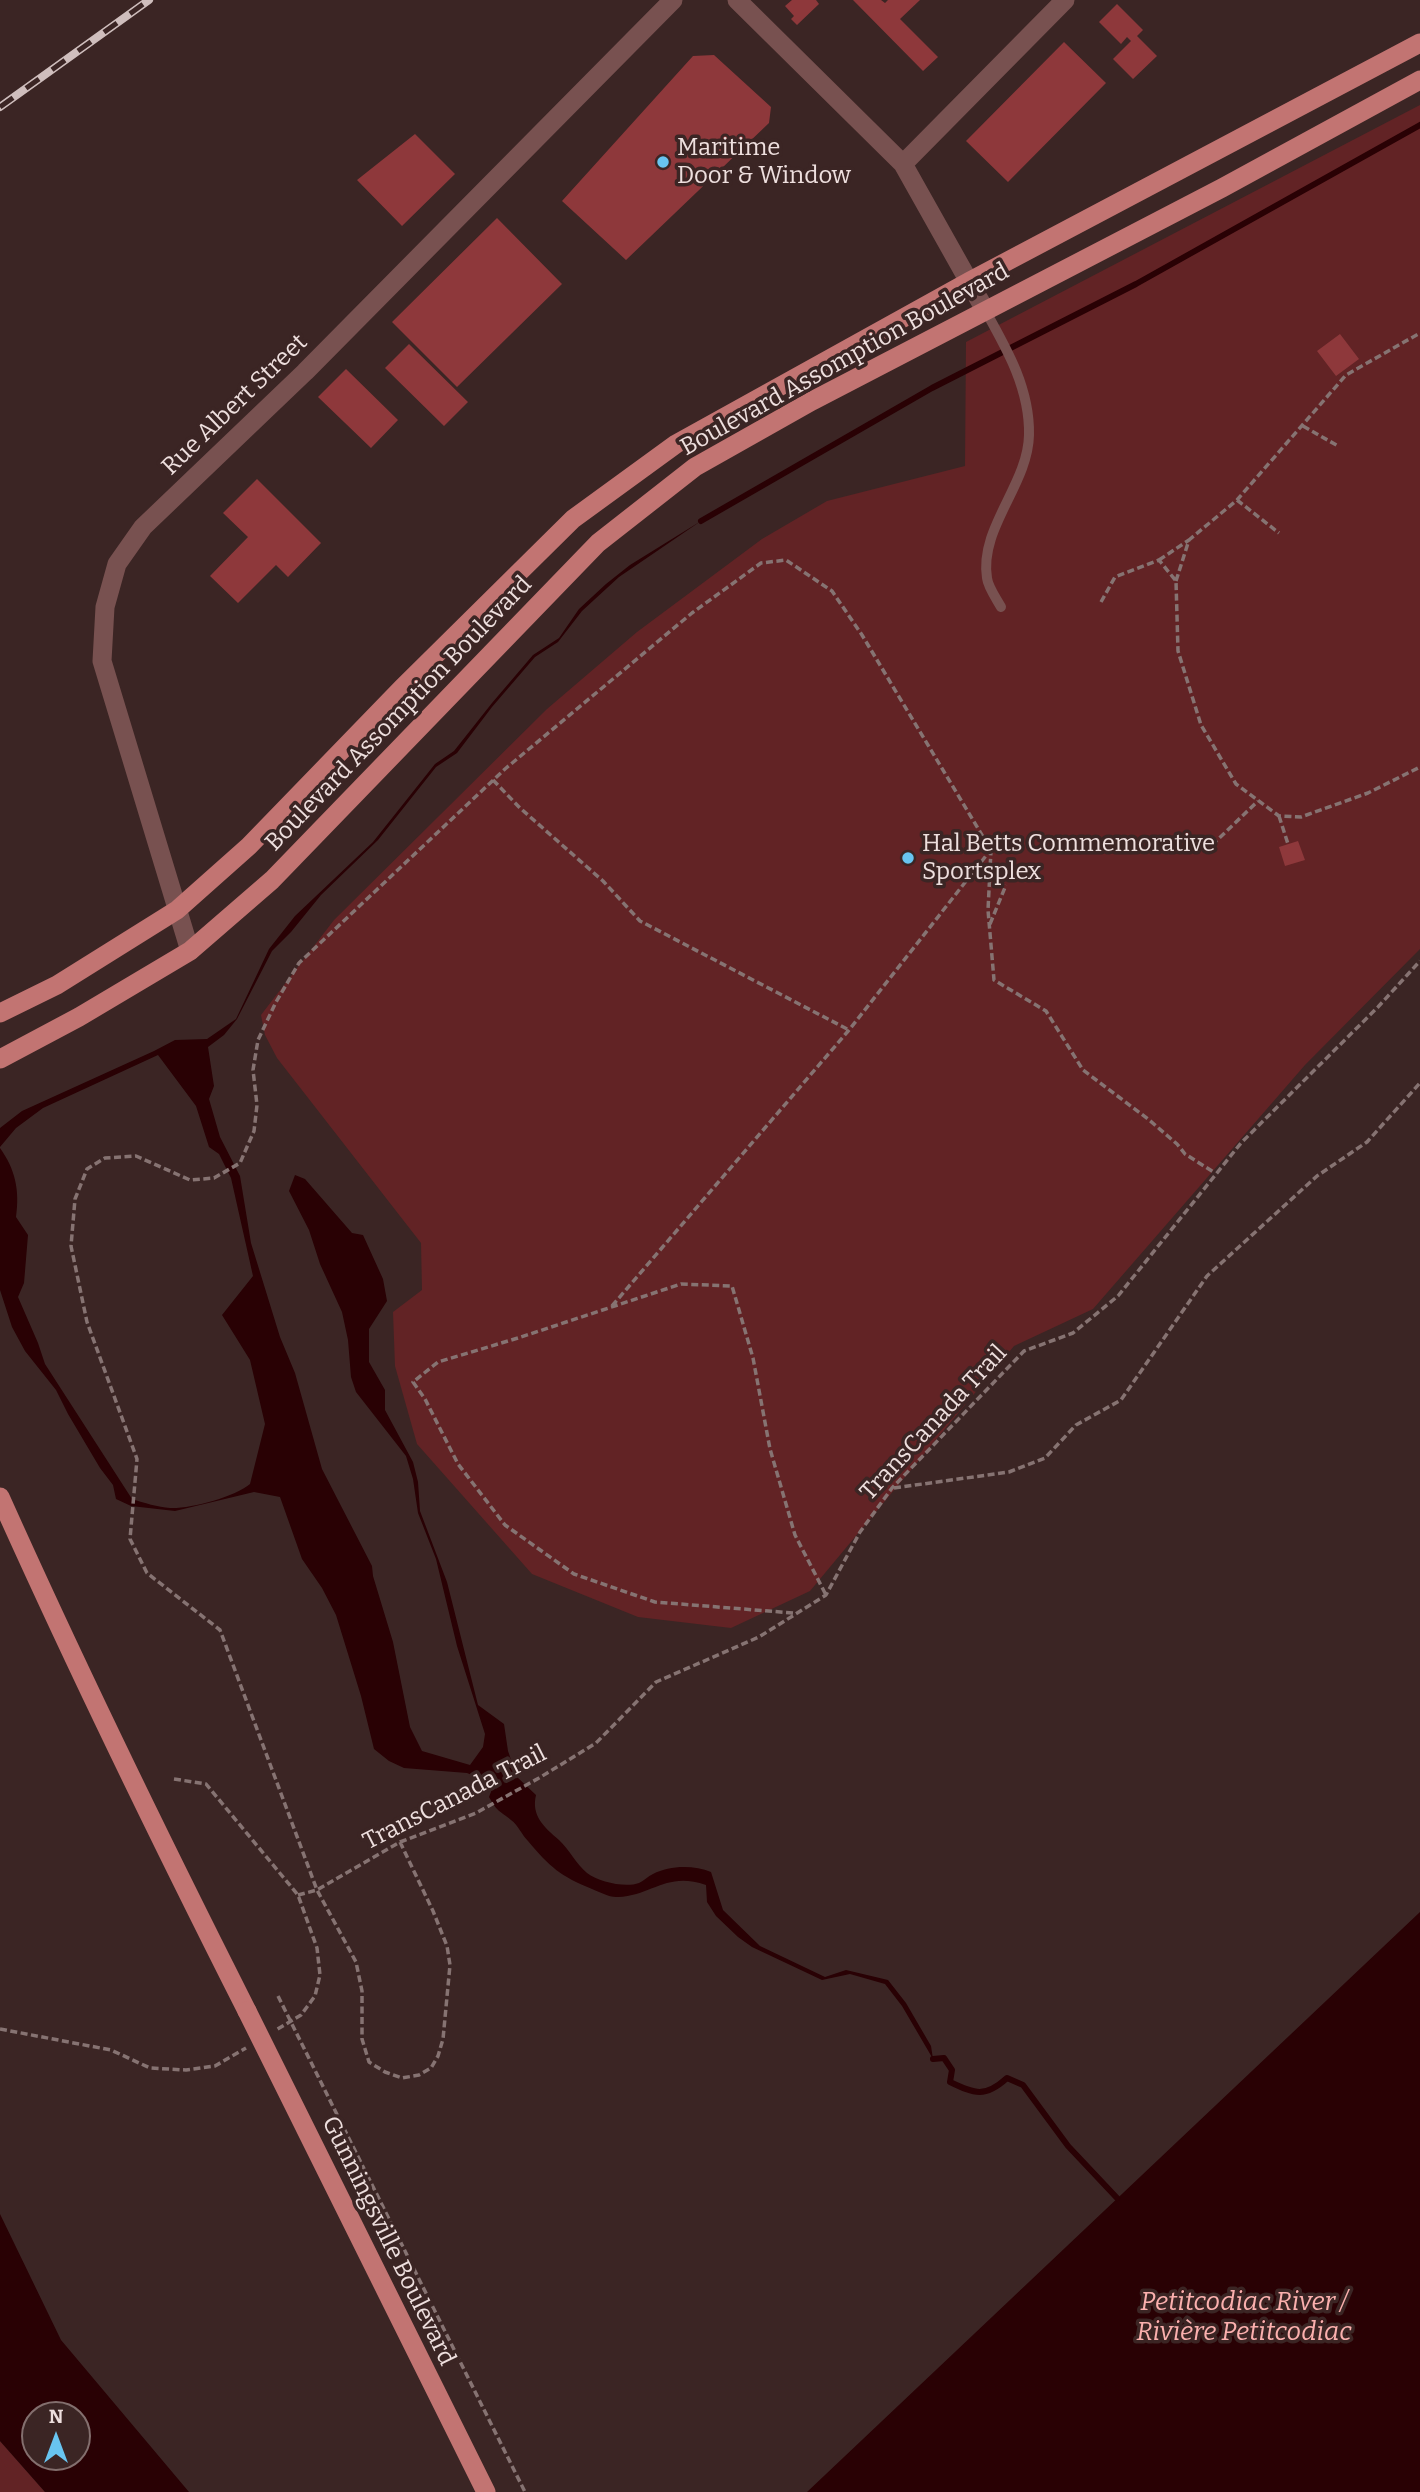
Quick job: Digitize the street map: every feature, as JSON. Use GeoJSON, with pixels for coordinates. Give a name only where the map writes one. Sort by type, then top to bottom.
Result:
{"type":"FeatureCollection","features":[{"type":"Feature","properties":{"kind":"main road","name":"Boulevard Assomption Boulevard"},"geometry":{"type":"LineString","coordinates":[[0,1013],[57,985],[177,910],[249,846],[402,688],[573,519],[676,444],[970,281],[1420,43]]}},
{"type":"Feature","properties":{"kind":"main road","name":"Boulevard Assomption Boulevard"},"geometry":{"type":"LineString","coordinates":[[0,1059],[79,1017],[190,951],[272,880],[598,543],[695,467],[812,401],[1222,188],[1420,80]]}},
{"type":"Feature","properties":{"kind":"main road"},"geometry":{"type":"LineString","coordinates":[[0,1497],[79,1673]]}},
{"type":"Feature","properties":{"kind":"main road"},"geometry":{"type":"LineString","coordinates":[[0,1530],[79,1673]]}},
{"type":"Feature","properties":{"kind":"main road","name":"Gunningsville Boulevard"},"geometry":{"type":"LineString","coordinates":[[79,1673],[146,1813],[486,2492]]}},
{"type":"Feature","properties":{"kind":"street","name":"Rue Albert Street"},"geometry":{"type":"LineString","coordinates":[[190,951],[102,661],[105,607],[117,564],[143,527],[305,372],[673,0]]}},
{"type":"Feature","properties":{"kind":"street"},"geometry":{"type":"LineString","coordinates":[[737,0],[903,164],[985,310]]}},
{"type":"Feature","properties":{"kind":"street"},"geometry":{"type":"LineString","coordinates":[[903,164],[1065,0]]}},
{"type":"Feature","properties":{"kind":"lane"},"geometry":{"type":"LineString","coordinates":[[985,310],[1014,365],[1026,399],[1029,437],[1023,466],[988,541],[987,579],[1000,607]]}},
{"type":"Feature","properties":{"kind":"path"},"geometry":{"type":"LineString","coordinates":[[1101,602],[1115,577],[1159,560],[1189,540],[1237,500],[1303,426],[1345,373],[1420,333]]}},
{"type":"Feature","properties":{"kind":"path"},"geometry":{"type":"LineString","coordinates":[[1303,426],[1338,446]]}},
{"type":"Feature","properties":{"kind":"path"},"geometry":{"type":"LineString","coordinates":[[1237,500],[1279,533]]}},
{"type":"Feature","properties":{"kind":"path"},"geometry":{"type":"LineString","coordinates":[[1189,540],[1176,581],[1178,651],[1201,724],[1236,784],[1279,816],[1301,817],[1368,793],[1420,767]]}},
{"type":"Feature","properties":{"kind":"path"},"geometry":{"type":"LineString","coordinates":[[400,1842],[433,1911],[447,1946],[450,1965],[443,2039],[432,2068],[419,2075],[402,2078],[369,2062],[362,2039],[362,1991],[356,1962],[317,1890],[220,1630],[147,1573],[130,1539],[137,1459],[87,1322],[71,1246],[75,1199],[88,1169],[105,1158],[136,1156],[190,1180],[214,1178],[240,1163],[254,1131],[257,1105],[253,1070],[258,1040],[299,963],[493,780],[692,613],[761,563],[786,560],[832,591],[862,635],[991,850],[990,926],[994,980],[1046,1011],[1083,1070],[1148,1119],[1185,1154],[1215,1173]]}},
{"type":"Feature","properties":{"kind":"path"},"geometry":{"type":"LineString","coordinates":[[1159,560],[1176,581]]}},
{"type":"Feature","properties":{"kind":"path"},"geometry":{"type":"LineString","coordinates":[[493,780],[520,808],[603,881],[640,921],[706,953],[849,1030]]}},
{"type":"Feature","properties":{"kind":"path"},"geometry":{"type":"LineString","coordinates":[[1212,845],[1258,801]]}},
{"type":"Feature","properties":{"kind":"path"},"geometry":{"type":"LineString","coordinates":[[1279,816],[1288,844]]}},
{"type":"Feature","properties":{"kind":"path"},"geometry":{"type":"LineString","coordinates":[[612,1306],[849,1030],[991,850]]}},
{"type":"Feature","properties":{"kind":"path"},"geometry":{"type":"LineString","coordinates":[[990,926],[1006,885]]}},
{"type":"Feature","properties":{"kind":"path","name":"TransCanada Trail"},"geometry":{"type":"LineString","coordinates":[[298,1895],[317,1890],[400,1842],[476,1812],[540,1778],[596,1743],[656,1682],[759,1637],[826,1595],[860,1532],[892,1488],[1024,1351],[1073,1333],[1118,1296],[1241,1143],[1378,1007],[1420,961]]}},
{"type":"Feature","properties":{"kind":"path"},"geometry":{"type":"LineString","coordinates":[[892,1488],[1009,1472],[1045,1458],[1076,1425],[1121,1400],[1207,1276],[1317,1176],[1367,1142],[1420,1083]]}},
{"type":"Feature","properties":{"kind":"path"},"geometry":{"type":"LineString","coordinates":[[795,1613],[655,1602],[574,1574],[505,1525],[458,1464],[425,1399],[413,1382],[438,1362],[681,1284],[732,1286],[753,1358],[770,1449],[795,1535],[826,1595]]}},
{"type":"Feature","properties":{"kind":"path"},"geometry":{"type":"LineString","coordinates":[[174,1779],[206,1784],[298,1895],[317,1948],[320,1975],[315,1996],[301,2015],[269,2034]]}},
{"type":"Feature","properties":{"kind":"path"},"geometry":{"type":"LineString","coordinates":[[278,1996],[524,2492]]}},
{"type":"Feature","properties":{"kind":"path"},"geometry":{"type":"LineString","coordinates":[[0,2029],[111,2050],[149,2068],[186,2070],[215,2066],[247,2047]]}},
{"type":"Feature","properties":{"kind":"shaded area","name":"Hal Betts Commemorative Sportsplex"},"geometry":{"type":"Polygon","coordinates":[[[1420,105],[1420,949],[1305,1065],[1093,1309],[1014,1346],[810,1591],[731,1628],[638,1617],[532,1574],[417,1444],[395,1366],[393,1312],[422,1290],[421,1243],[277,1058],[265,1035],[261,1015],[334,920],[547,709],[637,632],[762,539],[827,501],[965,466],[966,342],[1420,105]]]}},
{"type":"Feature","properties":{"kind":"shaded area"},"geometry":{"type":"Polygon","coordinates":[[[0,2441],[21,2465],[21,2471],[26,2471],[45,2492],[0,2492],[0,2441]]]}},
{"type":"Feature","properties":{"kind":"water"},"geometry":{"type":"Polygon","coordinates":[[[701,521],[619,577],[582,611],[558,642],[535,657],[457,753],[436,767],[378,840],[321,895],[272,951],[237,1019],[224,1035],[208,1047],[214,1086],[209,1099],[220,1137],[240,1176],[251,1243],[280,1337],[295,1373],[322,1469],[372,1566],[393,1642],[410,1727],[422,1751],[470,1765],[483,1747],[485,1734],[457,1646],[436,1559],[418,1513],[413,1479],[406,1456],[356,1392],[351,1377],[348,1340],[342,1312],[320,1264],[309,1230],[289,1191],[295,1175],[305,1179],[352,1233],[363,1235],[383,1279],[387,1301],[369,1329],[369,1362],[385,1390],[385,1410],[413,1462],[418,1482],[420,1511],[447,1582],[478,1705],[504,1724],[508,1751],[517,1777],[536,1795],[535,1809],[540,1820],[583,1869],[605,1881],[633,1884],[660,1871],[674,1868],[690,1867],[711,1872],[723,1910],[760,1946],[825,1977],[846,1970],[888,1980],[906,2003],[931,2046],[933,2059],[902,2006],[885,1984],[850,1974],[822,1980],[752,1947],[716,1916],[707,1902],[706,1885],[692,1881],[670,1882],[615,1897],[581,1884],[549,1864],[513,1822],[497,1809],[489,1797],[494,1784],[467,1773],[404,1768],[389,1761],[374,1749],[336,1615],[302,1559],[280,1497],[254,1492],[175,1511],[131,1506],[116,1499],[113,1485],[100,1468],[56,1390],[25,1351],[12,1327],[0,1290],[0,1148],[15,1180],[16,1217],[28,1235],[24,1283],[18,1297],[45,1364],[132,1499],[151,1505],[179,1508],[223,1498],[250,1484],[265,1424],[250,1360],[222,1315],[253,1276],[231,1178],[219,1154],[209,1147],[196,1106],[158,1055],[43,1108],[16,1128],[0,1147],[0,1128],[22,1111],[175,1040],[207,1039],[236,1019],[269,949],[295,916],[373,842],[435,764],[454,751],[533,655],[559,638],[579,609],[606,584],[630,565],[701,521]]]}},
{"type":"Feature","properties":{"kind":"water","name":"Petitcodiac River / Rivière Petitcodiac"},"geometry":{"type":"Polygon","coordinates":[[[1420,1912],[1420,2492],[807,2492],[1420,1912]]]}},
{"type":"Feature","properties":{"kind":"water"},"geometry":{"type":"Polygon","coordinates":[[[0,2214],[61,2340],[189,2492],[45,2492],[26,2471],[91,2471],[91,2401],[21,2401],[21,2465],[0,2441],[0,2214]]]}},
{"type":"Feature","properties":{"kind":"building"},"geometry":{"type":"Polygon","coordinates":[[[792,0],[816,0],[819,4],[797,25],[791,19],[794,16],[785,6],[792,0]]]}},
{"type":"Feature","properties":{"kind":"building"},"geometry":{"type":"Polygon","coordinates":[[[853,0],[881,0],[885,3],[888,0],[920,0],[900,19],[938,57],[923,71],[853,0]]]}},
{"type":"Feature","properties":{"kind":"building"},"geometry":{"type":"Polygon","coordinates":[[[1117,4],[1143,30],[1137,36],[1157,56],[1133,79],[1113,59],[1131,41],[1127,37],[1121,44],[1099,22],[1117,4]]]}},
{"type":"Feature","properties":{"kind":"building"},"geometry":{"type":"Polygon","coordinates":[[[1064,42],[1106,83],[1008,182],[966,141],[1064,42]]]}},
{"type":"Feature","properties":{"kind":"building","name":"Maritime Door & Window"},"geometry":{"type":"Polygon","coordinates":[[[714,55],[771,107],[769,123],[626,260],[562,201],[693,56],[714,55]]]}},
{"type":"Feature","properties":{"kind":"building"},"geometry":{"type":"Polygon","coordinates":[[[415,134],[455,174],[402,226],[357,180],[415,134]]]}},
{"type":"Feature","properties":{"kind":"building"},"geometry":{"type":"Polygon","coordinates":[[[497,218],[562,284],[457,387],[392,322],[497,218]]]}},
{"type":"Feature","properties":{"kind":"building"},"geometry":{"type":"Polygon","coordinates":[[[1340,334],[1359,359],[1336,376],[1317,351],[1340,334]]]}},
{"type":"Feature","properties":{"kind":"building"},"geometry":{"type":"Polygon","coordinates":[[[409,344],[468,402],[444,426],[385,368],[409,344]]]}},
{"type":"Feature","properties":{"kind":"building"},"geometry":{"type":"Polygon","coordinates":[[[346,369],[398,420],[371,448],[318,397],[346,369]]]}},
{"type":"Feature","properties":{"kind":"building"},"geometry":{"type":"Polygon","coordinates":[[[257,479],[321,543],[288,577],[276,565],[238,603],[210,576],[248,537],[223,513],[257,479]]]}},
{"type":"Feature","properties":{"kind":"building"},"geometry":{"type":"Polygon","coordinates":[[[1298,841],[1305,860],[1285,866],[1279,847],[1298,841]]]}},
{"type":"Feature","properties":{"kind":"waterway"},"geometry":{"type":"LineString","coordinates":[[701,521],[932,388],[1136,284],[1420,125]]}},
{"type":"Feature","properties":{"kind":"waterway"},"geometry":{"type":"LineString","coordinates":[[933,2059],[944,2058],[952,2070],[950,2082],[966,2089],[986,2091],[1007,2078],[1023,2085],[1068,2146],[1117,2198]]}},
{"type":"Feature","properties":{"kind":"railway"},"geometry":{"type":"LineString","coordinates":[[0,107],[149,0]]}},
{"type":"Feature","properties":{"kind":"place","name":"Maritime Door & Window"},"geometry":{"type":"Point","coordinates":[663,162]}},
{"type":"Feature","properties":{"kind":"place","name":"Hal Betts Commemorative Sportsplex"},"geometry":{"type":"Point","coordinates":[908,858]}}]}
